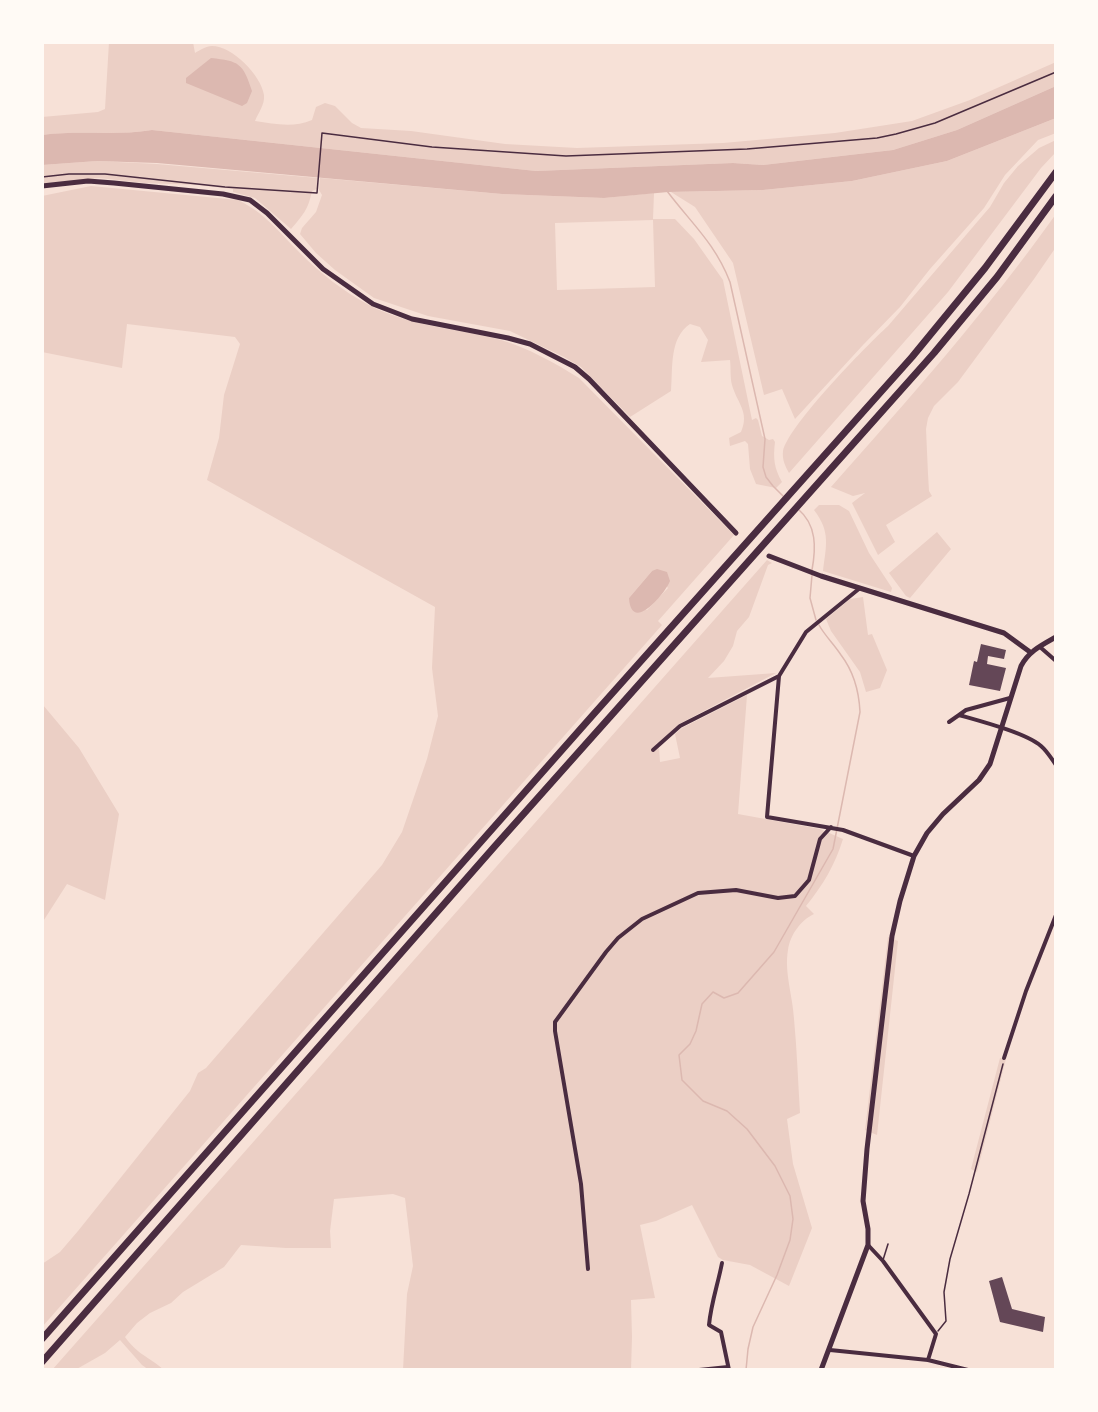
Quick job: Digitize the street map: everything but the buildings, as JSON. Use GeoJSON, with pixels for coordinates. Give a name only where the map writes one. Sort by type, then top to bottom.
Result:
{"type":"FeatureCollection","features":[{"type":"Feature","properties":{"kind":"highway"},"geometry":{"type":"LineString","coordinates":[[42,1339],[956,305],[1056,172]]}},
{"type":"Feature","properties":{"kind":"highway"},"geometry":{"type":"LineString","coordinates":[[42,1362],[934,353],[982,295],[1056,196]]}},
{"type":"Feature","properties":{"kind":"main road"},"geometry":{"type":"LineString","coordinates":[[42,186],[88,181],[105,182],[223,194],[250,200],[267,213],[323,269],[358,295],[393,313],[530,344],[575,368],[589,379],[736,533]]}},
{"type":"Feature","properties":{"kind":"main road"},"geometry":{"type":"LineString","coordinates":[[769,556],[821,576],[1005,633],[1030,652]]}},
{"type":"Feature","properties":{"kind":"main road"},"geometry":{"type":"LineString","coordinates":[[821,1370],[868,1245],[868,1229],[863,1201],[867,1149],[892,936],[914,856],[927,833],[943,814],[980,780],[990,764],[1021,666],[1030,652],[1056,637]]}},
{"type":"Feature","properties":{"kind":"street"},"geometry":{"type":"LineString","coordinates":[[860,588],[806,632],[779,676],[767,817],[843,830],[914,856]]}},
{"type":"Feature","properties":{"kind":"street"},"geometry":{"type":"LineString","coordinates":[[1040,646],[1056,661]]}},
{"type":"Feature","properties":{"kind":"street"},"geometry":{"type":"LineString","coordinates":[[653,750],[680,726],[779,676]]}},
{"type":"Feature","properties":{"kind":"street"},"geometry":{"type":"LineString","coordinates":[[949,722],[966,710],[1010,698]]}},
{"type":"Feature","properties":{"kind":"street"},"geometry":{"type":"LineString","coordinates":[[959,715],[1037,743],[1044,748],[1056,765]]}},
{"type":"Feature","properties":{"kind":"street"},"geometry":{"type":"LineString","coordinates":[[588,1269],[581,1184],[555,1022],[618,938],[632,926],[698,893],[736,890],[778,898],[795,896],[809,880],[820,839],[833,828]]}},
{"type":"Feature","properties":{"kind":"street"},"geometry":{"type":"LineString","coordinates":[[1004,1058],[1026,991],[1056,915]]}},
{"type":"Feature","properties":{"kind":"street"},"geometry":{"type":"LineString","coordinates":[[868,1245],[883,1261],[936,1334],[928,1360]]}},
{"type":"Feature","properties":{"kind":"street"},"geometry":{"type":"LineString","coordinates":[[699,1370],[729,1369],[721,1332],[709,1325],[711,1304],[722,1263]]}},
{"type":"Feature","properties":{"kind":"street"},"geometry":{"type":"LineString","coordinates":[[830,1350],[928,1360],[968,1370]]}},
{"type":"Feature","properties":{"kind":"lane"},"geometry":{"type":"LineString","coordinates":[[883,1261],[888,1244]]}},
{"type":"Feature","properties":{"kind":"path"},"geometry":{"type":"LineString","coordinates":[[42,177],[105,174],[225,187],[317,193],[322,133],[432,147],[566,156],[747,149],[878,138],[935,123],[1056,72]]}},
{"type":"Feature","properties":{"kind":"path"},"geometry":{"type":"LineString","coordinates":[[936,1334],[945,1322],[944,1292],[950,1259],[1004,1058]]}},
{"type":"Feature","properties":{"kind":"shaded area"},"geometry":{"type":"Polygon","coordinates":[[[109,42],[193,42],[195,53],[212,46],[228,51],[252,71],[262,87],[263,102],[255,121],[284,125],[298,124],[312,120],[316,107],[325,103],[335,106],[352,123],[361,128],[411,131],[505,144],[577,148],[723,143],[835,133],[912,121],[970,100],[1056,62],[1056,86],[957,130],[893,150],[763,165],[733,163],[536,171],[152,130],[42,135],[42,117],[98,112],[105,109],[109,42]]]}},
{"type":"Feature","properties":{"kind":"shaded area"},"geometry":{"type":"Polygon","coordinates":[[[211,58],[228,60],[239,65],[246,74],[252,91],[247,103],[242,106],[186,83],[186,78],[211,58]]]}},
{"type":"Feature","properties":{"kind":"shaded area"},"geometry":{"type":"Polygon","coordinates":[[[1056,86],[1056,118],[947,161],[852,181],[763,190],[668,192],[604,198],[502,194],[157,163],[97,161],[42,165],[42,135],[152,130],[536,171],[733,163],[763,165],[893,150],[957,130],[1056,86]]]}},
{"type":"Feature","properties":{"kind":"shaded area"},"geometry":{"type":"Polygon","coordinates":[[[1056,118],[1056,133],[1038,140],[1005,175],[984,208],[900,307],[795,419],[782,389],[764,395],[733,263],[695,207],[671,192],[763,190],[852,181],[947,161],[1056,118]]]}},
{"type":"Feature","properties":{"kind":"shaded area"},"geometry":{"type":"Polygon","coordinates":[[[1056,140],[1056,152],[1041,168],[948,292],[789,473],[784,462],[783,451],[788,439],[813,405],[888,326],[990,207],[1004,183],[1018,166],[1039,148],[1056,140]]]}},
{"type":"Feature","properties":{"kind":"shaded area"},"geometry":{"type":"Polygon","coordinates":[[[97,161],[318,178],[317,189],[312,191],[309,203],[291,229],[255,198],[233,192],[233,189],[99,178],[42,184],[42,165],[97,161]]]}},
{"type":"Feature","properties":{"kind":"shaded area"},"geometry":{"type":"Polygon","coordinates":[[[320,178],[502,194],[604,198],[654,193],[653,219],[675,219],[694,239],[723,280],[752,420],[756,418],[758,420],[762,436],[769,440],[773,439],[775,442],[775,463],[782,482],[776,488],[756,484],[750,469],[748,444],[745,441],[730,446],[729,438],[741,432],[744,419],[732,385],[730,360],[701,362],[708,340],[700,327],[690,324],[678,337],[673,354],[671,391],[630,417],[581,367],[564,357],[510,331],[428,316],[374,298],[335,270],[300,234],[302,228],[316,212],[322,195],[319,190],[320,178]],[[653,220],[555,223],[557,290],[655,287],[653,220]]]}},
{"type":"Feature","properties":{"kind":"shaded area"},"geometry":{"type":"Polygon","coordinates":[[[91,186],[238,200],[264,217],[324,275],[369,305],[418,323],[511,343],[541,356],[579,378],[734,535],[658,621],[662,625],[42,1327],[42,1264],[60,1252],[78,1231],[190,1091],[198,1073],[206,1068],[382,865],[402,832],[427,759],[438,716],[432,668],[435,607],[207,480],[219,438],[224,395],[240,344],[235,337],[127,324],[122,368],[42,352],[42,196],[91,186]],[[652,571],[629,598],[647,610],[668,588],[652,571]]]}},
{"type":"Feature","properties":{"kind":"shaded area"},"geometry":{"type":"Polygon","coordinates":[[[1056,214],[1056,247],[958,382],[934,406],[928,418],[926,429],[928,474],[929,491],[932,496],[886,525],[895,542],[878,555],[852,503],[865,493],[853,496],[831,487],[975,320],[1056,214]]]}},
{"type":"Feature","properties":{"kind":"shaded area"},"geometry":{"type":"Polygon","coordinates":[[[819,505],[839,505],[849,511],[869,553],[892,588],[891,592],[823,571],[825,532],[814,510],[819,505]]]}},
{"type":"Feature","properties":{"kind":"shaded area"},"geometry":{"type":"Polygon","coordinates":[[[937,532],[951,549],[910,598],[889,573],[937,532]]]}},
{"type":"Feature","properties":{"kind":"shaded area"},"geometry":{"type":"Polygon","coordinates":[[[767,560],[772,563],[768,565],[749,617],[737,631],[733,646],[724,661],[708,678],[776,673],[679,724],[657,745],[660,762],[680,758],[675,734],[682,728],[747,695],[738,814],[820,829],[843,839],[828,874],[806,906],[814,914],[797,929],[791,939],[787,958],[796,1042],[800,1113],[787,1119],[793,1164],[812,1228],[789,1286],[750,1265],[718,1257],[692,1205],[656,1221],[640,1225],[655,1298],[631,1300],[631,1370],[403,1370],[407,1294],[413,1266],[405,1198],[393,1194],[334,1199],[330,1231],[331,1248],[241,1245],[224,1267],[137,1323],[125,1337],[139,1352],[164,1370],[149,1370],[120,1340],[105,1353],[75,1370],[52,1370],[767,560]]]}},
{"type":"Feature","properties":{"kind":"shaded area"},"geometry":{"type":"Polygon","coordinates":[[[657,569],[667,572],[670,581],[655,602],[642,612],[636,612],[631,608],[629,598],[652,571],[657,569]]]}},
{"type":"Feature","properties":{"kind":"shaded area"},"geometry":{"type":"Polygon","coordinates":[[[863,597],[868,635],[872,634],[887,670],[880,688],[866,692],[860,672],[831,631],[826,619],[850,599],[863,597]]]}},
{"type":"Feature","properties":{"kind":"shaded area"},"geometry":{"type":"Polygon","coordinates":[[[42,694],[43,705],[79,748],[119,814],[105,900],[67,884],[42,923],[42,694]]]}},
{"type":"Feature","properties":{"kind":"shaded area"},"geometry":{"type":"Polygon","coordinates":[[[888,937],[898,941],[877,1135],[865,1130],[888,937]]]}},
{"type":"Feature","properties":{"kind":"shaded area"},"geometry":{"type":"Polygon","coordinates":[[[1000,1058],[1006,1059],[977,1172],[971,1169],[1000,1058]]]}},
{"type":"Feature","properties":{"kind":"waterway"},"geometry":{"type":"LineString","coordinates":[[667,191],[710,245],[730,282],[765,439],[763,467],[766,477],[783,496]]}},
{"type":"Feature","properties":{"kind":"waterway"},"geometry":{"type":"LineString","coordinates":[[798,509],[809,522],[814,537],[812,570]]}},
{"type":"Feature","properties":{"kind":"waterway"},"geometry":{"type":"LineString","coordinates":[[812,575],[810,598],[816,620]]}},
{"type":"Feature","properties":{"kind":"waterway"},"geometry":{"type":"LineString","coordinates":[[746,1370],[753,1327],[790,1240],[793,1219],[790,1196],[775,1166],[747,1129],[727,1111],[703,1101],[682,1080],[679,1055],[690,1044],[696,1031],[702,1004],[713,992],[724,998],[738,993],[774,952],[833,849],[860,712],[857,689],[849,668],[819,625]]}}]}
